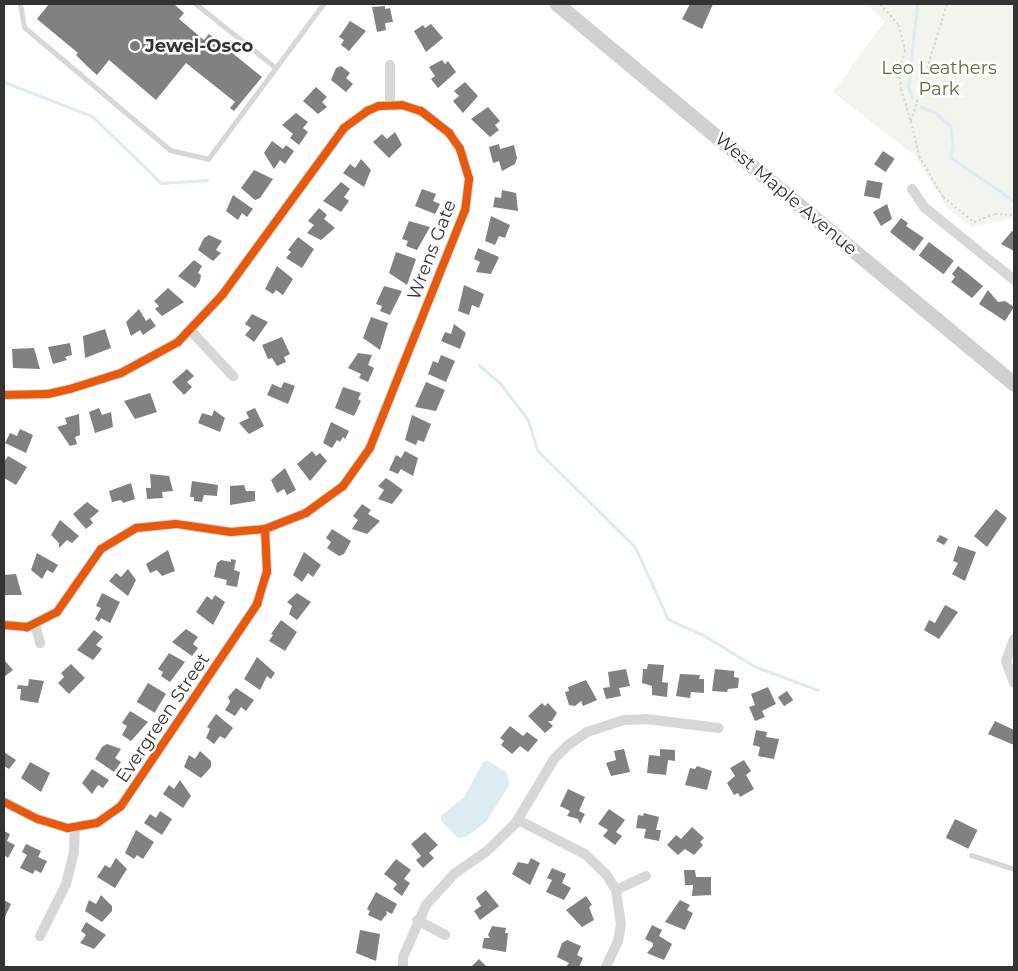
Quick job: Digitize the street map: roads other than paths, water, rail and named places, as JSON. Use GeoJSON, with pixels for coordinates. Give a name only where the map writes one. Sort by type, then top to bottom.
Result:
{"type":"FeatureCollection","features":[{"type":"Feature","properties":{"kind":"main road","name":"West Maple Avenue"},"geometry":{"type":"LineString","coordinates":[[566,6],[1014,384]]}},
{"type":"Feature","properties":{"kind":"street"},"geometry":{"type":"LineString","coordinates":[[390,65],[390,105]]}},
{"type":"Feature","properties":{"kind":"street","name":"Wrens Gate"},"geometry":{"type":"LineString","coordinates":[[4,395],[48,394],[121,373],[167,350],[191,331],[223,294],[344,128],[367,111],[390,105],[421,111],[449,133],[466,162],[469,179],[465,210],[363,460],[343,486],[324,502],[286,522],[265,529],[231,532],[176,524],[136,528],[101,549],[66,602],[56,612],[35,624],[4,625]]}},
{"type":"Feature","properties":{"kind":"street"},"geometry":{"type":"LineString","coordinates":[[912,189],[924,207],[1014,280]]}},
{"type":"Feature","properties":{"kind":"street"},"geometry":{"type":"LineString","coordinates":[[191,331],[233,376]]}},
{"type":"Feature","properties":{"kind":"street","name":"Evergreen Street"},"geometry":{"type":"LineString","coordinates":[[4,802],[56,825],[75,828],[97,823],[121,806],[257,604],[267,572],[265,529]]}},
{"type":"Feature","properties":{"kind":"street"},"geometry":{"type":"LineString","coordinates":[[35,624],[40,643]]}},
{"type":"Feature","properties":{"kind":"street"},"geometry":{"type":"LineString","coordinates":[[1014,639],[1006,661],[1014,683]]}},
{"type":"Feature","properties":{"kind":"street"},"geometry":{"type":"LineString","coordinates":[[403,967],[417,920],[438,888],[486,852],[518,820],[554,759],[587,732],[623,720],[646,719],[718,728]]}},
{"type":"Feature","properties":{"kind":"street"},"geometry":{"type":"LineString","coordinates":[[518,820],[585,854],[596,862],[616,890],[621,924],[618,941],[606,967]]}},
{"type":"Feature","properties":{"kind":"street"},"geometry":{"type":"LineString","coordinates":[[40,936],[66,884],[74,852],[75,828]]}},
{"type":"Feature","properties":{"kind":"street"},"geometry":{"type":"LineString","coordinates":[[616,890],[646,876]]}},
{"type":"Feature","properties":{"kind":"street"},"geometry":{"type":"LineString","coordinates":[[417,920],[445,935]]}},
{"type":"Feature","properties":{"kind":"lane"},"geometry":{"type":"LineString","coordinates":[[20,4],[24,27],[170,150],[208,160],[323,4]]}},
{"type":"Feature","properties":{"kind":"lane"},"geometry":{"type":"LineString","coordinates":[[196,4],[276,68]]}},
{"type":"Feature","properties":{"kind":"lane"},"geometry":{"type":"LineString","coordinates":[[971,855],[1014,869]]}},
{"type":"Feature","properties":{"kind":"waterway"},"geometry":{"type":"LineString","coordinates":[[912,97],[908,87],[917,4]]}},
{"type":"Feature","properties":{"kind":"waterway"},"geometry":{"type":"LineString","coordinates":[[4,82],[92,116],[161,183],[207,180]]}},
{"type":"Feature","properties":{"kind":"waterway"},"geometry":{"type":"LineString","coordinates":[[921,107],[935,112],[950,126],[953,147],[950,157],[1014,201]]}},
{"type":"Feature","properties":{"kind":"waterway"},"geometry":{"type":"LineString","coordinates":[[479,365],[500,383],[528,420],[537,450],[635,547],[668,619],[705,636],[754,666],[818,690]]}},
{"type":"Feature","properties":{"kind":"place","name":"Jewel-Osco"},"geometry":{"type":"Point","coordinates":[135,46]}},
{"type":"Feature","properties":{"kind":"park label","name":"Leo Leathers Park"},"geometry":{"type":"Point","coordinates":[939,79]}}]}
